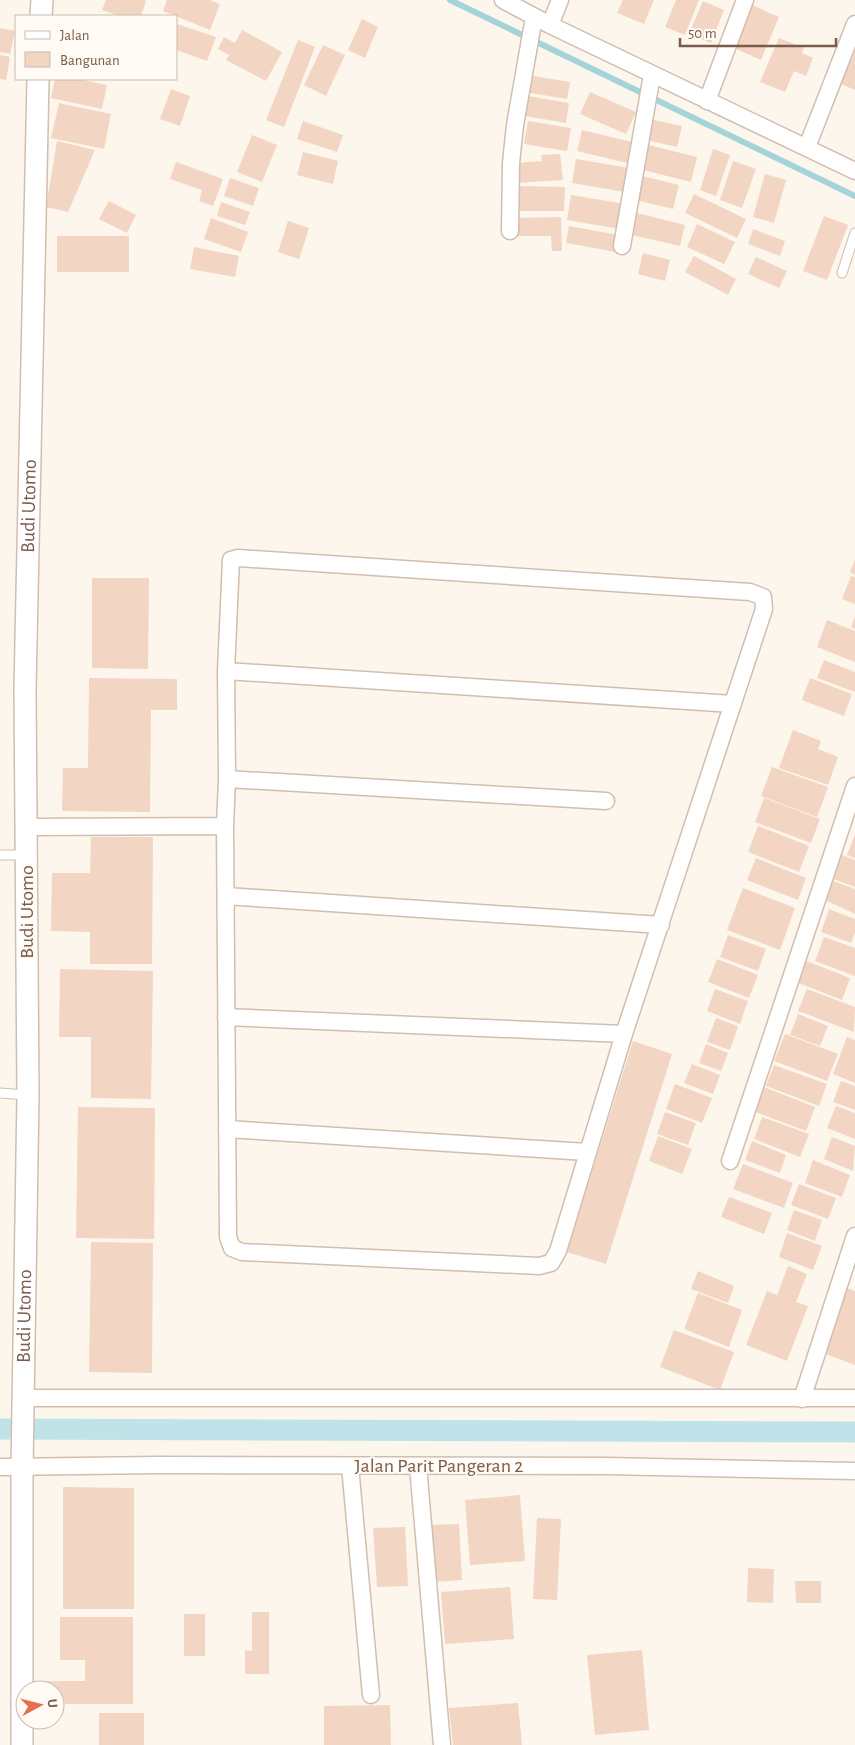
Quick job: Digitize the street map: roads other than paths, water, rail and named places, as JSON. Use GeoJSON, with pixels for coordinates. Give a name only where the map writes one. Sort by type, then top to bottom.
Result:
{"type":"FeatureCollection","features":[{"type":"Feature","properties":{"kind":"street"},"geometry":{"type":"LineString","coordinates":[[41,15],[42,0]]}},
{"type":"Feature","properties":{"kind":"street"},"geometry":{"type":"LineString","coordinates":[[503,0],[533,21],[550,26],[651,80],[707,101],[855,171]]}},
{"type":"Feature","properties":{"kind":"street"},"geometry":{"type":"LineString","coordinates":[[550,26],[560,0]]}},
{"type":"Feature","properties":{"kind":"street"},"geometry":{"type":"LineString","coordinates":[[707,101],[744,0]]}},
{"type":"Feature","properties":{"kind":"street"},"geometry":{"type":"LineString","coordinates":[[510,231],[513,144],[533,21]]}},
{"type":"Feature","properties":{"kind":"street"},"geometry":{"type":"LineString","coordinates":[[807,147],[855,24]]}},
{"type":"Feature","properties":{"kind":"street","name":"Budi Utomo"},"geometry":{"type":"LineString","coordinates":[[22,1745],[22,1460],[28,1095],[26,604],[38,80]]}},
{"type":"Feature","properties":{"kind":"street"},"geometry":{"type":"LineString","coordinates":[[622,246],[651,80]]}},
{"type":"Feature","properties":{"kind":"street"},"geometry":{"type":"LineString","coordinates":[[238,558],[750,592],[763,597],[764,608],[624,1034],[558,1251],[551,1262],[539,1266],[242,1252],[232,1248],[228,1237],[224,826],[227,779],[226,672],[229,563],[231,560],[238,558]]}},
{"type":"Feature","properties":{"kind":"street"},"geometry":{"type":"LineString","coordinates":[[226,672],[733,704]]}},
{"type":"Feature","properties":{"kind":"street"},"geometry":{"type":"LineString","coordinates":[[227,779],[606,801]]}},
{"type":"Feature","properties":{"kind":"street"},"geometry":{"type":"LineString","coordinates":[[730,1160],[855,786]]}},
{"type":"Feature","properties":{"kind":"street"},"geometry":{"type":"LineString","coordinates":[[26,827],[224,826]]}},
{"type":"Feature","properties":{"kind":"street"},"geometry":{"type":"LineString","coordinates":[[226,896],[661,925]]}},
{"type":"Feature","properties":{"kind":"street"},"geometry":{"type":"LineString","coordinates":[[226,1017],[624,1034]]}},
{"type":"Feature","properties":{"kind":"street"},"geometry":{"type":"LineString","coordinates":[[227,1129],[587,1152]]}},
{"type":"Feature","properties":{"kind":"street"},"geometry":{"type":"LineString","coordinates":[[802,1399],[855,1236]]}},
{"type":"Feature","properties":{"kind":"street"},"geometry":{"type":"LineString","coordinates":[[24,1407],[855,1398]]}},
{"type":"Feature","properties":{"kind":"street","name":"Jalan Parit Pangeran 2"},"geometry":{"type":"LineString","coordinates":[[0,1468],[22,1460],[158,1465],[855,1471]]}},
{"type":"Feature","properties":{"kind":"street"},"geometry":{"type":"LineString","coordinates":[[350,1466],[371,1695]]}},
{"type":"Feature","properties":{"kind":"street"},"geometry":{"type":"LineString","coordinates":[[418,1466],[442,1745]]}},
{"type":"Feature","properties":{"kind":"lane"},"geometry":{"type":"LineString","coordinates":[[842,273],[855,233]]}},
{"type":"Feature","properties":{"kind":"lane"},"geometry":{"type":"LineString","coordinates":[[0,854],[27,855]]}},
{"type":"Feature","properties":{"kind":"lane"},"geometry":{"type":"LineString","coordinates":[[0,1093],[28,1095]]}},
{"type":"Feature","properties":{"kind":"waterway"},"geometry":{"type":"LineString","coordinates":[[450,0],[855,196]]}},
{"type":"Feature","properties":{"kind":"waterway"},"geometry":{"type":"LineString","coordinates":[[0,1429],[855,1432]]}}]}
